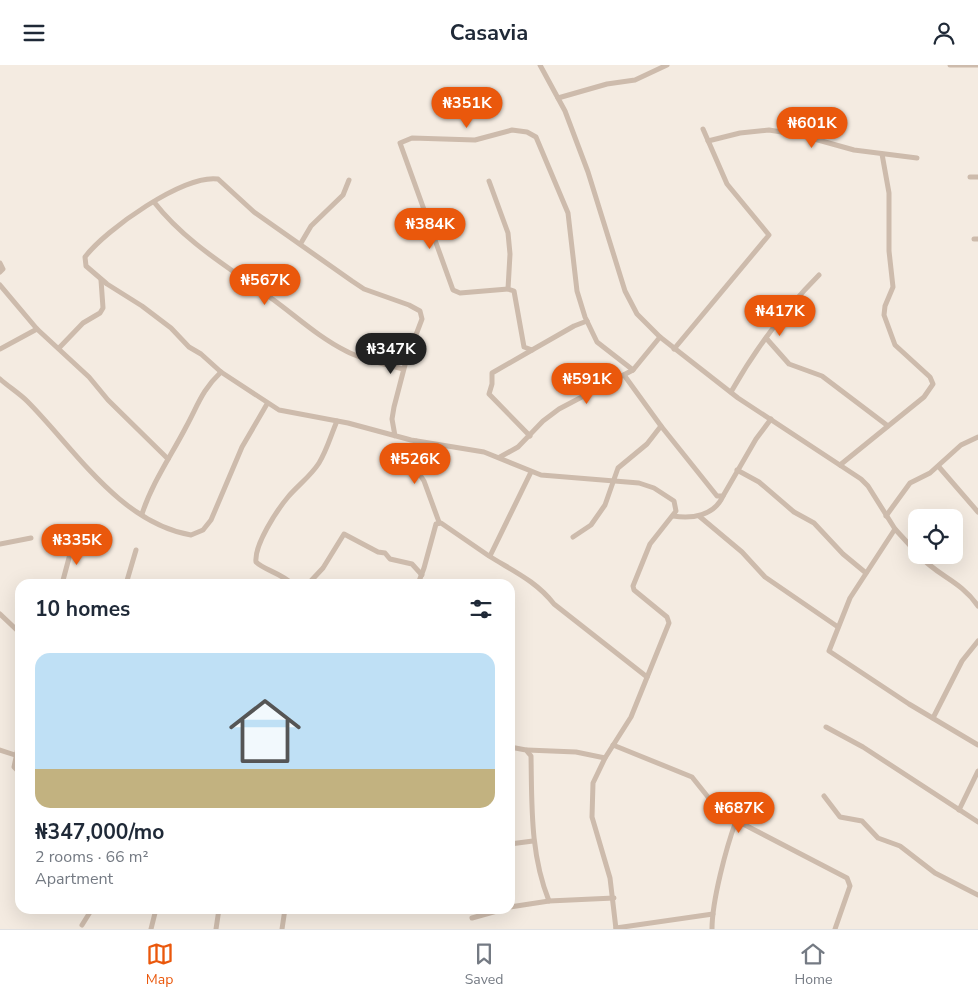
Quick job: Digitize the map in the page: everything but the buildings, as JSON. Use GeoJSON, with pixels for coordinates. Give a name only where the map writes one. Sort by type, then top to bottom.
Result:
{"type":"FeatureCollection","features":[{"type":"Feature","properties":{"kind":"street"},"geometry":{"type":"LineString","coordinates":[[540,65],[558,98],[583,158],[630,301],[638,314],[674,349],[868,486],[895,529],[908,543]]}},
{"type":"Feature","properties":{"kind":"street"},"geometry":{"type":"LineString","coordinates":[[558,98],[607,84],[635,80],[667,65]]}},
{"type":"Feature","properties":{"kind":"street"},"geometry":{"type":"LineString","coordinates":[[950,65],[978,65]]}},
{"type":"Feature","properties":{"kind":"street"},"geometry":{"type":"LineString","coordinates":[[674,349],[769,235],[727,185],[703,129]]}},
{"type":"Feature","properties":{"kind":"street"},"geometry":{"type":"LineString","coordinates":[[532,350],[524,347],[514,291],[508,289],[460,293],[453,290],[400,143],[412,138],[475,140],[512,130],[536,137],[568,213],[577,291],[587,321],[598,341],[633,370]]}},
{"type":"Feature","properties":{"kind":"street"},"geometry":{"type":"LineString","coordinates":[[708,141],[740,133],[769,131],[800,135],[854,150],[917,158]]}},
{"type":"Feature","properties":{"kind":"street"},"geometry":{"type":"LineString","coordinates":[[840,465],[924,397],[933,384],[930,377],[895,345],[884,315],[885,306],[893,287],[889,251],[890,193],[882,154]]}},
{"type":"Feature","properties":{"kind":"street"},"geometry":{"type":"LineString","coordinates":[[970,177],[978,177]]}},
{"type":"Feature","properties":{"kind":"street"},"geometry":{"type":"LineString","coordinates":[[395,436],[393,413],[404,369],[422,319],[420,311],[409,305],[364,289],[301,243],[254,212],[218,179],[204,180],[154,202],[115,227],[86,257],[86,266],[101,280],[171,328],[189,347],[267,404],[292,413],[337,421],[395,436],[416,441],[474,450],[500,457],[511,464],[531,472],[554,476],[615,480],[654,488],[674,501],[676,505],[673,516],[650,544],[633,586],[669,620],[631,717],[605,758],[593,783],[591,807],[593,824],[605,854],[614,898],[616,928],[712,914]]}},
{"type":"Feature","properties":{"kind":"street"},"geometry":{"type":"LineString","coordinates":[[301,243],[311,226],[343,195],[348,180]]}},
{"type":"Feature","properties":{"kind":"street"},"geometry":{"type":"LineString","coordinates":[[489,181],[508,233],[510,254],[508,289]]}},
{"type":"Feature","properties":{"kind":"street"},"geometry":{"type":"LineString","coordinates":[[154,202],[168,219],[207,254],[272,298],[314,331],[346,351],[404,369]]}},
{"type":"Feature","properties":{"kind":"street"},"geometry":{"type":"LineString","coordinates":[[0,263],[3,269],[0,272]]}},
{"type":"Feature","properties":{"kind":"street"},"geometry":{"type":"LineString","coordinates":[[731,391],[797,296],[819,275]]}},
{"type":"Feature","properties":{"kind":"street"},"geometry":{"type":"LineString","coordinates":[[59,348],[84,323],[100,313],[103,308],[101,280]]}},
{"type":"Feature","properties":{"kind":"street"},"geometry":{"type":"LineString","coordinates":[[0,285],[37,329],[59,348],[168,459]]}},
{"type":"Feature","properties":{"kind":"street"},"geometry":{"type":"LineString","coordinates":[[530,435],[489,394],[492,384],[492,373],[574,326],[587,321]]}},
{"type":"Feature","properties":{"kind":"street"},"geometry":{"type":"LineString","coordinates":[[0,349],[37,329]]}},
{"type":"Feature","properties":{"kind":"street"},"geometry":{"type":"LineString","coordinates":[[500,457],[518,447],[543,421],[559,409],[633,370],[660,337]]}},
{"type":"Feature","properties":{"kind":"street"},"geometry":{"type":"LineString","coordinates":[[766,339],[789,363],[822,376],[888,426]]}},
{"type":"Feature","properties":{"kind":"street"},"geometry":{"type":"LineString","coordinates":[[142,514],[150,492],[203,391],[221,372]]}},
{"type":"Feature","properties":{"kind":"street"},"geometry":{"type":"LineString","coordinates":[[624,375],[661,427],[716,496],[723,496]]}},
{"type":"Feature","properties":{"kind":"street"},"geometry":{"type":"LineString","coordinates":[[0,379],[26,400],[108,489],[126,505],[163,527],[185,534],[197,534],[203,530],[218,507],[242,447],[267,404]]}},
{"type":"Feature","properties":{"kind":"street"},"geometry":{"type":"LineString","coordinates":[[673,516],[690,519],[699,517],[717,505],[731,485],[737,470],[771,419]]}},
{"type":"Feature","properties":{"kind":"street"},"geometry":{"type":"LineString","coordinates":[[286,579],[278,572],[258,565],[256,555],[262,538],[281,506],[311,475],[320,462],[337,421]]}},
{"type":"Feature","properties":{"kind":"street"},"geometry":{"type":"LineString","coordinates":[[573,537],[582,533],[598,516],[609,497],[618,468],[647,444],[661,427]]}},
{"type":"Feature","properties":{"kind":"street"},"geometry":{"type":"LineString","coordinates":[[886,516],[910,483],[939,467],[961,445],[978,437]]}},
{"type":"Feature","properties":{"kind":"street"},"geometry":{"type":"LineString","coordinates":[[416,441],[421,450],[413,464],[424,481],[439,522],[490,556],[522,573],[530,582],[544,591],[554,604],[647,677]]}},
{"type":"Feature","properties":{"kind":"street"},"geometry":{"type":"LineString","coordinates":[[939,467],[978,512]]}},
{"type":"Feature","properties":{"kind":"street"},"geometry":{"type":"LineString","coordinates":[[737,470],[759,482],[794,512],[814,523],[843,554],[866,573]]}},
{"type":"Feature","properties":{"kind":"street"},"geometry":{"type":"LineString","coordinates":[[490,556],[531,472]]}},
{"type":"Feature","properties":{"kind":"street"},"geometry":{"type":"LineString","coordinates":[[699,517],[742,552],[769,580],[838,627]]}},
{"type":"Feature","properties":{"kind":"street"},"geometry":{"type":"LineString","coordinates":[[420,579],[432,536],[439,522]]}},
{"type":"Feature","properties":{"kind":"street"},"geometry":{"type":"LineString","coordinates":[[895,529],[850,598],[829,649],[830,653],[857,667],[978,745]]}},
{"type":"Feature","properties":{"kind":"street"},"geometry":{"type":"LineString","coordinates":[[313,579],[323,568],[344,534],[378,552],[385,553],[392,560],[412,564],[422,575]]}},
{"type":"Feature","properties":{"kind":"street"},"geometry":{"type":"LineString","coordinates":[[0,544],[31,538]]}},
{"type":"Feature","properties":{"kind":"street"},"geometry":{"type":"LineString","coordinates":[[63,579],[73,543]]}},
{"type":"Feature","properties":{"kind":"street"},"geometry":{"type":"LineString","coordinates":[[127,579],[136,550]]}},
{"type":"Feature","properties":{"kind":"street"},"geometry":{"type":"LineString","coordinates":[[929,564],[963,588],[978,607]]}},
{"type":"Feature","properties":{"kind":"street"},"geometry":{"type":"LineString","coordinates":[[0,614],[15,628]]}},
{"type":"Feature","properties":{"kind":"street"},"geometry":{"type":"LineString","coordinates":[[934,718],[962,661],[978,641]]}},
{"type":"Feature","properties":{"kind":"street"},"geometry":{"type":"LineString","coordinates":[[826,727],[863,747],[978,822]]}},
{"type":"Feature","properties":{"kind":"street"},"geometry":{"type":"LineString","coordinates":[[613,745],[692,777],[716,809],[850,881],[835,929]]}},
{"type":"Feature","properties":{"kind":"street"},"geometry":{"type":"LineString","coordinates":[[515,748],[576,753],[605,758]]}},
{"type":"Feature","properties":{"kind":"street"},"geometry":{"type":"LineString","coordinates":[[0,750],[15,755],[15,770]]}},
{"type":"Feature","properties":{"kind":"street"},"geometry":{"type":"LineString","coordinates":[[526,750],[531,756],[533,841],[537,868],[549,901]]}},
{"type":"Feature","properties":{"kind":"street"},"geometry":{"type":"LineString","coordinates":[[959,811],[978,771]]}},
{"type":"Feature","properties":{"kind":"street"},"geometry":{"type":"LineString","coordinates":[[824,796],[840,817],[862,821],[878,838],[900,846],[935,873],[978,895]]}},
{"type":"Feature","properties":{"kind":"street"},"geometry":{"type":"LineString","coordinates":[[712,929],[712,914],[728,843],[736,821]]}},
{"type":"Feature","properties":{"kind":"street"},"geometry":{"type":"LineString","coordinates":[[515,843],[533,841]]}},
{"type":"Feature","properties":{"kind":"street"},"geometry":{"type":"LineString","coordinates":[[515,906],[549,901],[614,898]]}},
{"type":"Feature","properties":{"kind":"street"},"geometry":{"type":"LineString","coordinates":[[82,925],[89,914]]}},
{"type":"Feature","properties":{"kind":"street"},"geometry":{"type":"LineString","coordinates":[[151,929],[155,914]]}},
{"type":"Feature","properties":{"kind":"street"},"geometry":{"type":"LineString","coordinates":[[216,929],[218,914]]}},
{"type":"Feature","properties":{"kind":"street"},"geometry":{"type":"LineString","coordinates":[[282,929],[284,914]]}},
{"type":"Feature","properties":{"kind":"street"},"geometry":{"type":"LineString","coordinates":[[472,918],[486,914]]}}]}
